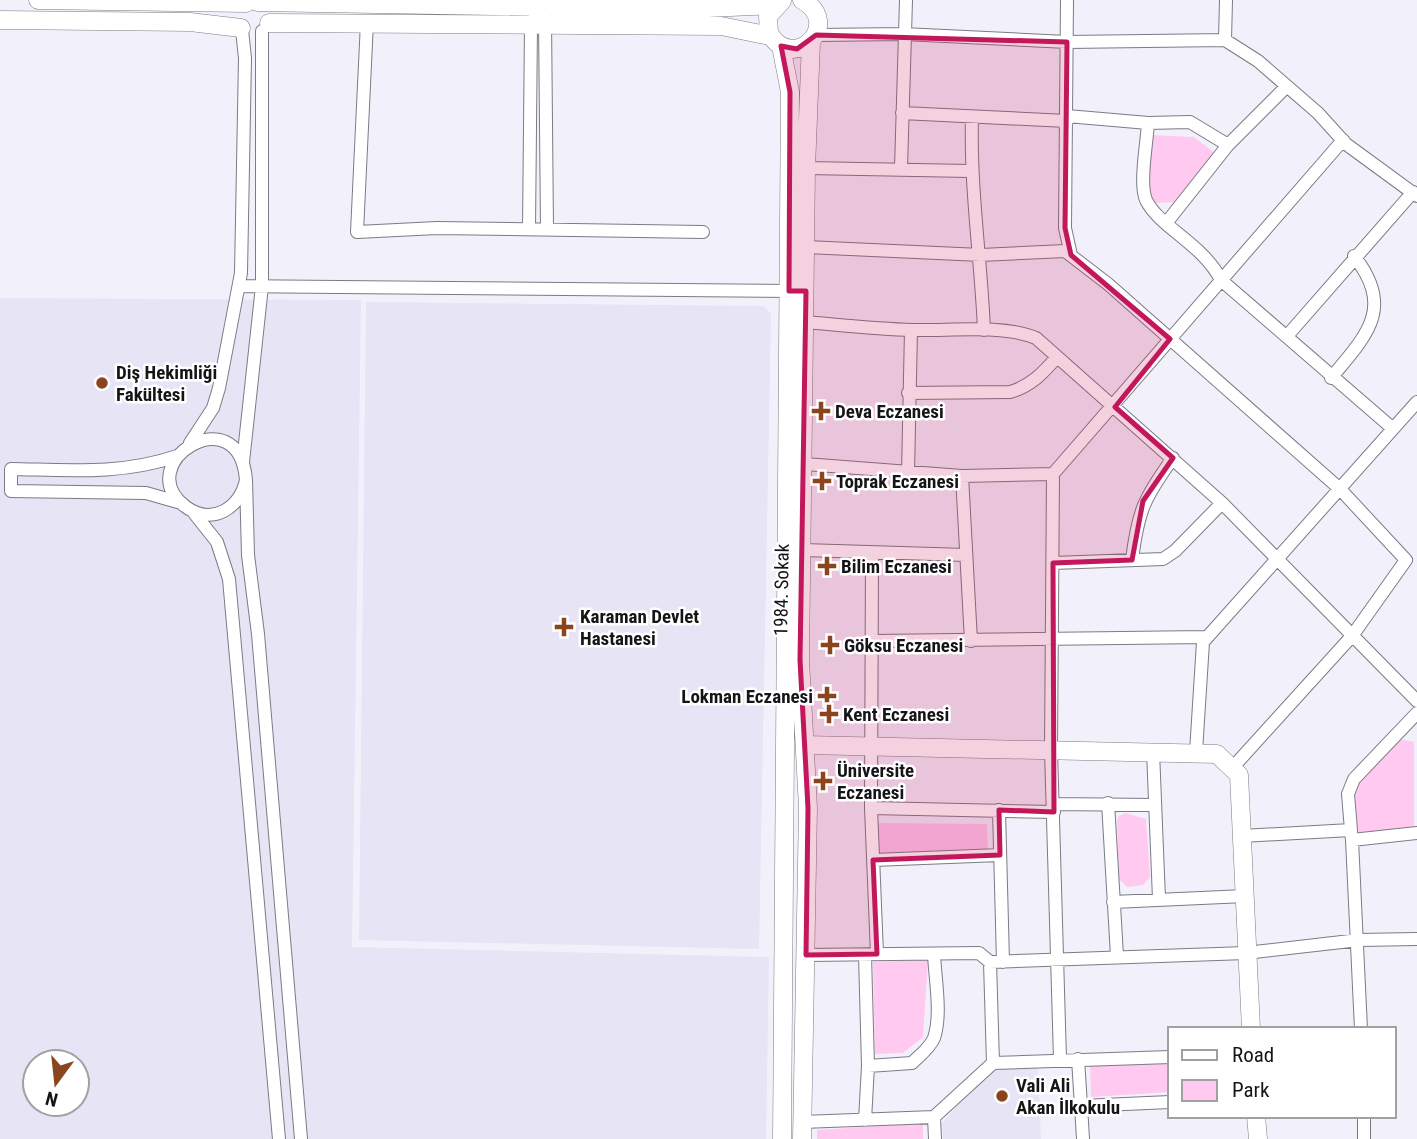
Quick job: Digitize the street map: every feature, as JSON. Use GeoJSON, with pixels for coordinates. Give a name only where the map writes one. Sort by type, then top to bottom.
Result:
{"type":"FeatureCollection","features":[{"type":"Feature","properties":{"kind":"main road"},"geometry":{"type":"LineString","coordinates":[[38,0],[685,4],[754,8],[779,2]]}},
{"type":"Feature","properties":{"kind":"main road"},"geometry":{"type":"LineString","coordinates":[[779,2],[768,16],[790,92],[798,291],[782,1139]]}},
{"type":"Feature","properties":{"kind":"main road"},"geometry":{"type":"LineString","coordinates":[[251,3],[268,12],[265,27]]}},
{"type":"Feature","properties":{"kind":"main road"},"geometry":{"type":"LineString","coordinates":[[242,29],[237,15],[251,3]]}},
{"type":"Feature","properties":{"kind":"main road","name":"1984. Sokak"},"geometry":{"type":"LineString","coordinates":[[802,1130],[806,955],[805,745],[800,660],[806,322],[798,291],[806,247],[806,168],[814,38],[811,4]]}},
{"type":"Feature","properties":{"kind":"main road"},"geometry":{"type":"LineString","coordinates":[[0,20],[190,22],[242,29],[252,34],[265,27],[368,22],[721,26],[797,49],[814,38]]}},
{"type":"Feature","properties":{"kind":"main road"},"geometry":{"type":"LineString","coordinates":[[805,745],[1217,754],[1234,766],[1239,775],[1251,1027]]}},
{"type":"Feature","properties":{"kind":"main road"},"geometry":{"type":"LineString","coordinates":[[1256,1118],[1258,1139]]}},
{"type":"Feature","properties":{"kind":"street"},"geometry":{"type":"LineString","coordinates":[[901,168],[906,0]]}},
{"type":"Feature","properties":{"kind":"street"},"geometry":{"type":"LineString","coordinates":[[1067,0],[1065,228],[1071,255]]}},
{"type":"Feature","properties":{"kind":"street"},"geometry":{"type":"LineString","coordinates":[[1225,40],[1226,0]]}},
{"type":"Feature","properties":{"kind":"street"},"geometry":{"type":"LineString","coordinates":[[533,4],[539,25],[547,229]]}},
{"type":"Feature","properties":{"kind":"street"},"geometry":{"type":"LineString","coordinates":[[368,22],[357,232],[529,229],[703,232]]}},
{"type":"Feature","properties":{"kind":"street"},"geometry":{"type":"LineString","coordinates":[[529,229],[539,25]]}},
{"type":"Feature","properties":{"kind":"street"},"geometry":{"type":"LineString","coordinates":[[265,27],[261,286],[243,462],[248,555],[258,634],[301,1139]]}},
{"type":"Feature","properties":{"kind":"street"},"geometry":{"type":"LineString","coordinates":[[242,29],[244,85],[239,286],[213,408],[189,445],[177,456],[132,469],[11,469],[11,491],[146,493],[203,515],[227,510],[243,492],[246,480]]}},
{"type":"Feature","properties":{"kind":"street"},"geometry":{"type":"LineString","coordinates":[[814,38],[903,34],[1066,42],[1225,40],[1258,61],[1318,113],[1343,141],[1415,194],[1354,256],[1287,336]]}},
{"type":"Feature","properties":{"kind":"street"},"geometry":{"type":"LineString","coordinates":[[1167,222],[1228,145],[1286,87]]}},
{"type":"Feature","properties":{"kind":"street"},"geometry":{"type":"LineString","coordinates":[[902,113],[972,118],[1190,122],[1228,145]]}},
{"type":"Feature","properties":{"kind":"street"},"geometry":{"type":"LineString","coordinates":[[972,118],[970,170],[981,255],[984,330]]}},
{"type":"Feature","properties":{"kind":"street"},"geometry":{"type":"LineString","coordinates":[[1148,123],[1144,187],[1146,200],[1203,252],[1221,280],[1331,378],[1391,427]]}},
{"type":"Feature","properties":{"kind":"street"},"geometry":{"type":"LineString","coordinates":[[1060,1059],[1051,751],[1053,474],[1115,407],[1170,339],[1343,141]]}},
{"type":"Feature","properties":{"kind":"street"},"geometry":{"type":"LineString","coordinates":[[806,168],[970,170]]}},
{"type":"Feature","properties":{"kind":"street"},"geometry":{"type":"LineString","coordinates":[[806,247],[981,255],[1054,249],[1071,255],[1340,489],[1411,566],[1352,636],[1234,766]]}},
{"type":"Feature","properties":{"kind":"street"},"geometry":{"type":"LineString","coordinates":[[1331,378],[1363,338],[1376,309],[1372,284],[1354,256]]}},
{"type":"Feature","properties":{"kind":"street"},"geometry":{"type":"LineString","coordinates":[[239,286],[798,291]]}},
{"type":"Feature","properties":{"kind":"street"},"geometry":{"type":"LineString","coordinates":[[806,322],[911,330],[984,330],[1026,334],[1036,338],[1173,458],[1278,556],[1417,701]]}},
{"type":"Feature","properties":{"kind":"street"},"geometry":{"type":"LineString","coordinates":[[908,473],[911,330]]}},
{"type":"Feature","properties":{"kind":"street"},"geometry":{"type":"LineString","coordinates":[[908,393],[1010,392],[1023,388],[1040,377],[1057,357]]}},
{"type":"Feature","properties":{"kind":"street"},"geometry":{"type":"LineString","coordinates":[[1196,752],[1201,653],[1206,637],[1340,489],[1391,427],[1417,402]]}},
{"type":"Feature","properties":{"kind":"street"},"geometry":{"type":"LineString","coordinates":[[189,445],[209,439],[222,441],[233,447],[243,462]]}},
{"type":"Feature","properties":{"kind":"street"},"geometry":{"type":"LineString","coordinates":[[177,456],[170,480],[186,507],[217,542],[229,579],[279,1139]]}},
{"type":"Feature","properties":{"kind":"street"},"geometry":{"type":"LineString","coordinates":[[1132,560],[1137,521],[1143,501],[1173,458]]}},
{"type":"Feature","properties":{"kind":"street"},"geometry":{"type":"LineString","coordinates":[[805,464],[962,476],[1053,474]]}},
{"type":"Feature","properties":{"kind":"street"},"geometry":{"type":"LineString","coordinates":[[962,476],[971,641]]}},
{"type":"Feature","properties":{"kind":"street"},"geometry":{"type":"LineString","coordinates":[[1053,563],[1163,559],[1222,503]]}},
{"type":"Feature","properties":{"kind":"street"},"geometry":{"type":"LineString","coordinates":[[803,550],[966,555]]}},
{"type":"Feature","properties":{"kind":"street"},"geometry":{"type":"LineString","coordinates":[[865,1119],[873,860],[872,554]]}},
{"type":"Feature","properties":{"kind":"street"},"geometry":{"type":"LineString","coordinates":[[873,641],[1052,641],[1206,637]]}},
{"type":"Feature","properties":{"kind":"street"},"geometry":{"type":"LineString","coordinates":[[1362,1027],[1349,794],[1354,779],[1417,713]]}},
{"type":"Feature","properties":{"kind":"street"},"geometry":{"type":"LineString","coordinates":[[1153,751],[1159,899]]}},
{"type":"Feature","properties":{"kind":"street"},"geometry":{"type":"LineString","coordinates":[[871,808],[999,810],[1108,803],[1154,805]]}},
{"type":"Feature","properties":{"kind":"street"},"geometry":{"type":"LineString","coordinates":[[1108,803],[1116,956]]}},
{"type":"Feature","properties":{"kind":"street"},"geometry":{"type":"LineString","coordinates":[[999,810],[1003,962]]}},
{"type":"Feature","properties":{"kind":"street"},"geometry":{"type":"LineString","coordinates":[[1242,835],[1417,833]]}},
{"type":"Feature","properties":{"kind":"street"},"geometry":{"type":"LineString","coordinates":[[873,860],[1000,855]]}},
{"type":"Feature","properties":{"kind":"street"},"geometry":{"type":"LineString","coordinates":[[1114,902],[1245,896]]}},
{"type":"Feature","properties":{"kind":"street"},"geometry":{"type":"LineString","coordinates":[[806,955],[979,953],[990,962],[1003,962],[1247,953],[1359,940],[1417,939]]}},
{"type":"Feature","properties":{"kind":"street"},"geometry":{"type":"LineString","coordinates":[[868,1066],[912,1063],[931,1043],[936,1007],[934,954]]}},
{"type":"Feature","properties":{"kind":"street"},"geometry":{"type":"LineString","coordinates":[[990,962],[993,1063]]}},
{"type":"Feature","properties":{"kind":"street"},"geometry":{"type":"LineString","coordinates":[[802,1130],[865,1119],[934,1117],[993,1063],[1168,1057]]}},
{"type":"Feature","properties":{"kind":"street"},"geometry":{"type":"LineString","coordinates":[[1078,1059],[1083,1139]]}},
{"type":"Feature","properties":{"kind":"street"},"geometry":{"type":"LineString","coordinates":[[1081,1106],[1168,1102]]}},
{"type":"Feature","properties":{"kind":"street"},"geometry":{"type":"LineString","coordinates":[[934,1117],[935,1139]]}},
{"type":"Feature","properties":{"kind":"street"},"geometry":{"type":"LineString","coordinates":[[1364,1118],[1364,1139]]}},
{"type":"Feature","properties":{"kind":"highlighted area"},"geometry":{"type":"Polygon","coordinates":[[[816,35],[1067,42],[1065,228],[1071,255],[1170,339],[1115,407],[1173,458],[1143,501],[1132,560],[1053,563],[1054,812],[999,810],[1000,855],[873,860],[877,954],[806,955],[808,808],[800,660],[806,291],[789,291],[790,92],[781,46],[797,49],[816,35]]]}},
{"type":"Feature","properties":{"kind":"shaded area"},"geometry":{"type":"Polygon","coordinates":[[[0,298],[361,300],[352,947],[769,957],[766,1139],[0,1139],[0,298]]]}},
{"type":"Feature","properties":{"kind":"shaded area","name":"Karaman Devlet Hastanesi"},"geometry":{"type":"Polygon","coordinates":[[[366,302],[763,306],[771,314],[759,949],[359,940],[366,302]]]}},
{"type":"Feature","properties":{"kind":"shaded area","name":"Vali Ali Akan İlkokulu"},"geometry":{"type":"Polygon","coordinates":[[[1038,1067],[1041,1139],[943,1139],[942,1123],[989,1070],[1038,1067]]]}},
{"type":"Feature","properties":{"kind":"green space"},"geometry":{"type":"Polygon","coordinates":[[[1150,135],[1194,137],[1216,154],[1175,202],[1152,203],[1148,198],[1150,135]]]}},
{"type":"Feature","properties":{"kind":"green space"},"geometry":{"type":"Polygon","coordinates":[[[1398,739],[1414,742],[1414,828],[1358,833],[1353,826],[1353,789],[1398,739]]]}},
{"type":"Feature","properties":{"kind":"green space"},"geometry":{"type":"Polygon","coordinates":[[[1125,813],[1146,819],[1150,877],[1143,885],[1127,887],[1119,879],[1117,821],[1118,817],[1125,813]]]}},
{"type":"Feature","properties":{"kind":"green space"},"geometry":{"type":"Polygon","coordinates":[[[877,823],[987,824],[988,853],[880,858],[877,823]]]}},
{"type":"Feature","properties":{"kind":"green space"},"geometry":{"type":"Polygon","coordinates":[[[928,960],[923,1037],[903,1053],[875,1054],[873,962],[928,960]]]}},
{"type":"Feature","properties":{"kind":"green space"},"geometry":{"type":"Polygon","coordinates":[[[1168,1062],[1168,1092],[1091,1097],[1090,1065],[1168,1062]]]}},
{"type":"Feature","properties":{"kind":"green space"},"geometry":{"type":"Polygon","coordinates":[[[923,1123],[923,1139],[817,1139],[817,1130],[923,1123]]]}},
{"type":"Feature","properties":{"kind":"place","name":"Diş Hekimliği Fakültesi"},"geometry":{"type":"Point","coordinates":[102,383]}},
{"type":"Feature","properties":{"kind":"place","name":"Deva Eczanesi"},"geometry":{"type":"Point","coordinates":[821,411]}},
{"type":"Feature","properties":{"kind":"place","name":"Toprak Eczanesi"},"geometry":{"type":"Point","coordinates":[822,481]}},
{"type":"Feature","properties":{"kind":"place","name":"Bilim Eczanesi"},"geometry":{"type":"Point","coordinates":[827,566]}},
{"type":"Feature","properties":{"kind":"place","name":"Karaman Devlet Hastanesi"},"geometry":{"type":"Point","coordinates":[564,627]}},
{"type":"Feature","properties":{"kind":"place","name":"Göksu Eczanesi"},"geometry":{"type":"Point","coordinates":[830,645]}},
{"type":"Feature","properties":{"kind":"place","name":"Lokman Eczanesi"},"geometry":{"type":"Point","coordinates":[827,696]}},
{"type":"Feature","properties":{"kind":"place","name":"Kent Eczanesi"},"geometry":{"type":"Point","coordinates":[829,714]}},
{"type":"Feature","properties":{"kind":"place","name":"Üniversite Eczanesi"},"geometry":{"type":"Point","coordinates":[823,781]}},
{"type":"Feature","properties":{"kind":"place","name":"Vali Ali Akan İlkokulu"},"geometry":{"type":"Point","coordinates":[1002,1096]}}]}
